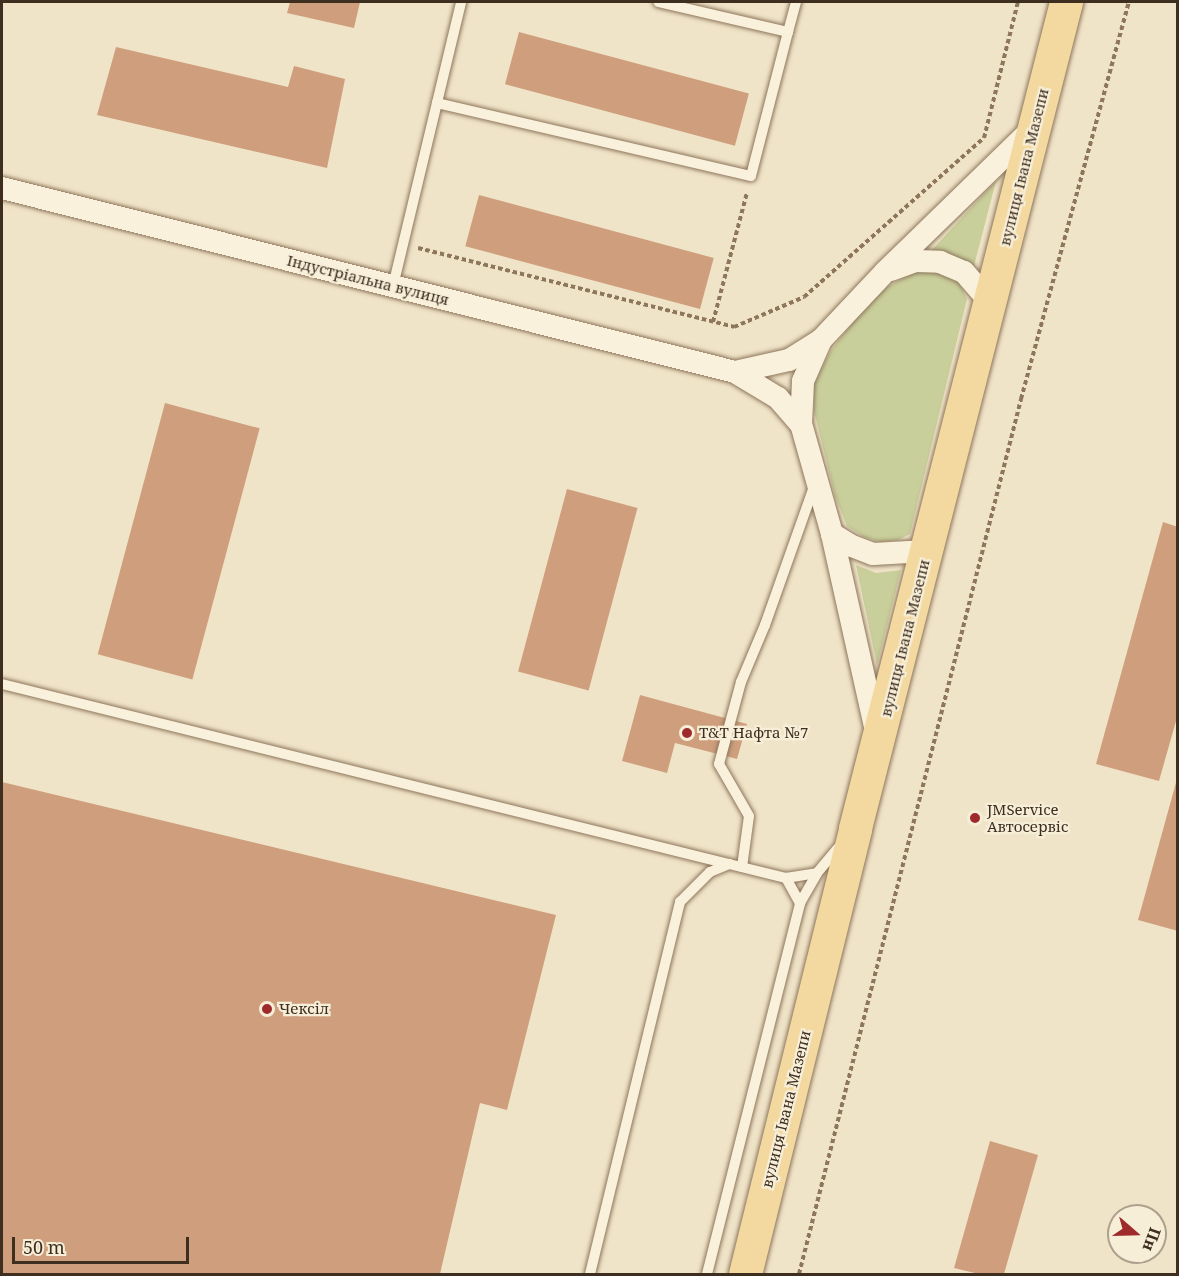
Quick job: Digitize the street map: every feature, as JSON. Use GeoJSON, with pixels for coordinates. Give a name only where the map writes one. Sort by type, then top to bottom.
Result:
{"type":"FeatureCollection","features":[{"type":"Feature","properties":{"kind":"main road","name":"вулиця Івана Мазепи"},"geometry":{"type":"LineString","coordinates":[[745,1275],[855,828],[1066,2]]}},
{"type":"Feature","properties":{"kind":"street"},"geometry":{"type":"LineString","coordinates":[[879,741],[832,534],[801,424],[803,381],[821,340],[885,273],[1035,126]]}},
{"type":"Feature","properties":{"kind":"street","name":"Індустріальна вулиця"},"geometry":{"type":"LineString","coordinates":[[2,188],[735,372],[778,398],[801,424]]}},
{"type":"Feature","properties":{"kind":"street"},"geometry":{"type":"LineString","coordinates":[[885,273],[916,261],[940,262],[964,272],[990,301]]}},
{"type":"Feature","properties":{"kind":"street","name":"Індустріальна вулиця"},"geometry":{"type":"LineString","coordinates":[[735,372],[789,360],[821,340]]}},
{"type":"Feature","properties":{"kind":"street"},"geometry":{"type":"LineString","coordinates":[[832,534],[852,546],[873,554],[927,550]]}},
{"type":"Feature","properties":{"kind":"lane"},"geometry":{"type":"LineString","coordinates":[[393,286],[461,2]]}},
{"type":"Feature","properties":{"kind":"lane"},"geometry":{"type":"LineString","coordinates":[[658,2],[788,32]]}},
{"type":"Feature","properties":{"kind":"lane"},"geometry":{"type":"LineString","coordinates":[[437,103],[751,176],[796,2]]}},
{"type":"Feature","properties":{"kind":"lane"},"geometry":{"type":"LineString","coordinates":[[742,867],[749,816],[719,764],[741,682],[765,626],[817,478]]}},
{"type":"Feature","properties":{"kind":"lane"},"geometry":{"type":"LineString","coordinates":[[2,684],[786,878],[817,873]]}},
{"type":"Feature","properties":{"kind":"lane"},"geometry":{"type":"LineString","coordinates":[[707,1275],[800,903],[817,873],[855,828]]}},
{"type":"Feature","properties":{"kind":"lane"},"geometry":{"type":"LineString","coordinates":[[590,1275],[680,902],[710,872],[729,864]]}},
{"type":"Feature","properties":{"kind":"lane"},"geometry":{"type":"LineString","coordinates":[[786,878],[800,903]]}},
{"type":"Feature","properties":{"kind":"path"},"geometry":{"type":"LineString","coordinates":[[403,244],[734,327],[804,297],[984,138],[1017,2]]}},
{"type":"Feature","properties":{"kind":"path"},"geometry":{"type":"LineString","coordinates":[[799,1275],[1018,411],[1129,2]]}},
{"type":"Feature","properties":{"kind":"path"},"geometry":{"type":"LineString","coordinates":[[713,322],[751,176]]}},
{"type":"Feature","properties":{"kind":"green space"},"geometry":{"type":"Polygon","coordinates":[[[996,181],[974,266],[960,258],[930,252],[996,181]]]}},
{"type":"Feature","properties":{"kind":"green space"},"geometry":{"type":"Polygon","coordinates":[[[915,272],[937,272],[958,280],[967,299],[910,534],[898,540],[880,542],[864,537],[847,526],[835,496],[814,411],[814,384],[830,352],[863,309],[887,287],[915,272]]]}},
{"type":"Feature","properties":{"kind":"green space"},"geometry":{"type":"Polygon","coordinates":[[[856,565],[876,573],[901,570],[877,665],[856,565]]]}},
{"type":"Feature","properties":{"kind":"building"},"geometry":{"type":"Polygon","coordinates":[[[290,2],[360,2],[354,28],[287,13],[290,2]]]}},
{"type":"Feature","properties":{"kind":"building"},"geometry":{"type":"Polygon","coordinates":[[[519,32],[749,94],[735,146],[505,84],[519,32]]]}},
{"type":"Feature","properties":{"kind":"building"},"geometry":{"type":"Polygon","coordinates":[[[116,47],[288,87],[294,66],[345,79],[327,168],[97,115],[116,47]]]}},
{"type":"Feature","properties":{"kind":"building"},"geometry":{"type":"Polygon","coordinates":[[[479,195],[714,258],[700,309],[465,246],[479,195]]]}},
{"type":"Feature","properties":{"kind":"building"},"geometry":{"type":"Polygon","coordinates":[[[165,403],[260,428],[192,680],[98,654],[165,403]]]}},
{"type":"Feature","properties":{"kind":"building"},"geometry":{"type":"Polygon","coordinates":[[[567,489],[638,508],[589,690],[518,672],[567,489]]]}},
{"type":"Feature","properties":{"kind":"building"},"geometry":{"type":"Polygon","coordinates":[[[1163,522],[1178,527],[1178,714],[1159,781],[1096,764],[1163,522]]]}},
{"type":"Feature","properties":{"kind":"building","name":"Т&Т Нафта №7"},"geometry":{"type":"Polygon","coordinates":[[[640,695],[747,724],[737,759],[675,743],[667,773],[622,761],[640,695]]]}},
{"type":"Feature","properties":{"kind":"building"},"geometry":{"type":"Polygon","coordinates":[[[1178,780],[1178,931],[1138,920],[1178,780]]]}},
{"type":"Feature","properties":{"kind":"building","name":"Чексіл"},"geometry":{"type":"Polygon","coordinates":[[[2,782],[556,915],[507,1110],[480,1103],[440,1274],[2,1274],[2,782]]]}},
{"type":"Feature","properties":{"kind":"building"},"geometry":{"type":"Polygon","coordinates":[[[990,1141],[1038,1155],[1004,1274],[979,1274],[954,1268],[990,1141]]]}},
{"type":"Feature","properties":{"kind":"place","name":"Т&Т Нафта №7"},"geometry":{"type":"Point","coordinates":[687,733]}},
{"type":"Feature","properties":{"kind":"place","name":"JMService Автосервіс"},"geometry":{"type":"Point","coordinates":[975,818]}},
{"type":"Feature","properties":{"kind":"place","name":"Чексіл"},"geometry":{"type":"Point","coordinates":[267,1009]}}]}
